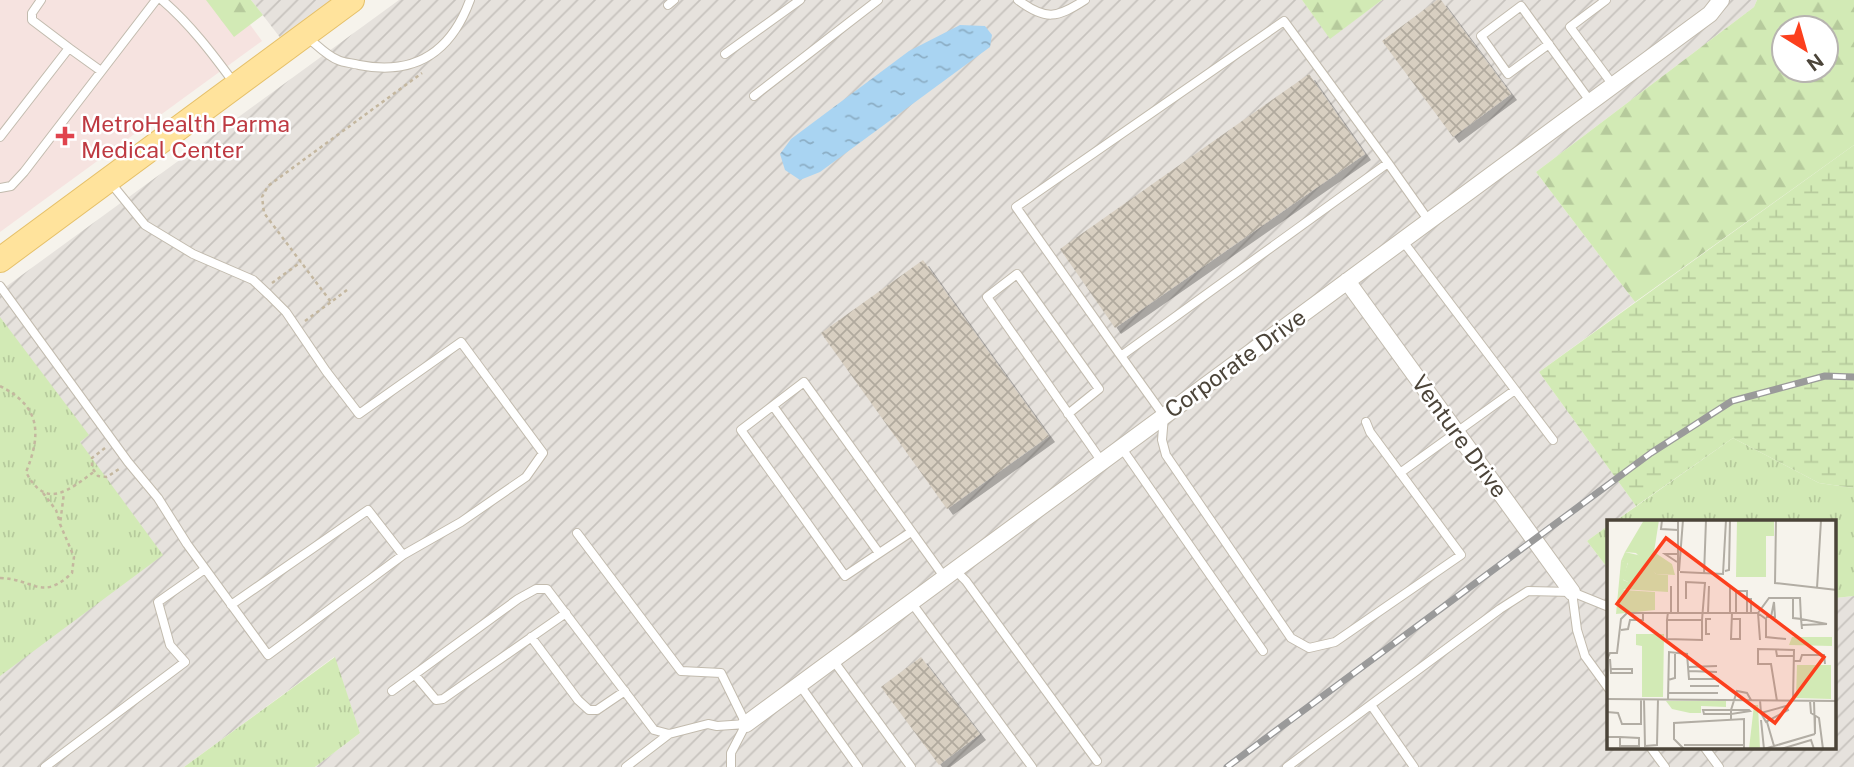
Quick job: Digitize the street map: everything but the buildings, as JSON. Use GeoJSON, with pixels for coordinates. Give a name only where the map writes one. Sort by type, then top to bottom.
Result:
{"type":"FeatureCollection","features":[{"type":"Feature","properties":{"kind":"main road"},"geometry":{"type":"LineString","coordinates":[[0,260],[352,0]]}},
{"type":"Feature","properties":{"kind":"street","name":"Corporate Drive"},"geometry":{"type":"LineString","coordinates":[[746,724],[1710,14],[1721,0]]}},
{"type":"Feature","properties":{"kind":"street","name":"Venture Drive"},"geometry":{"type":"LineString","coordinates":[[1347,281],[1572,592]]}},
{"type":"Feature","properties":{"kind":"lane"},"geometry":{"type":"LineString","coordinates":[[41,0],[32,13],[32,20],[101,71]]}},
{"type":"Feature","properties":{"kind":"lane"},"geometry":{"type":"LineString","coordinates":[[0,188],[11,186],[24,172],[159,0],[181,16],[236,85]]}},
{"type":"Feature","properties":{"kind":"lane"},"geometry":{"type":"LineString","coordinates":[[304,35],[337,60],[379,69],[420,62],[440,49],[461,24],[470,0]]}},
{"type":"Feature","properties":{"kind":"lane"},"geometry":{"type":"LineString","coordinates":[[725,54],[800,0]]}},
{"type":"Feature","properties":{"kind":"lane"},"geometry":{"type":"LineString","coordinates":[[754,96],[878,0]]}},
{"type":"Feature","properties":{"kind":"lane"},"geometry":{"type":"LineString","coordinates":[[1018,0],[1029,9],[1046,16],[1063,14],[1085,0]]}},
{"type":"Feature","properties":{"kind":"lane"},"geometry":{"type":"LineString","coordinates":[[1606,0],[1570,27],[1613,85]]}},
{"type":"Feature","properties":{"kind":"lane"},"geometry":{"type":"LineString","coordinates":[[1549,44],[1508,74],[1480,36],[1521,6],[1549,44],[1590,101]]}},
{"type":"Feature","properties":{"kind":"lane"},"geometry":{"type":"LineString","coordinates":[[1366,422],[1461,555],[1335,642],[1309,649],[1291,638],[1166,455],[1162,440],[1164,416],[1016,207],[1284,21],[1429,221]]}},
{"type":"Feature","properties":{"kind":"lane"},"geometry":{"type":"LineString","coordinates":[[0,136],[69,48]]}},
{"type":"Feature","properties":{"kind":"lane"},"geometry":{"type":"LineString","coordinates":[[1121,356],[1388,163]]}},
{"type":"Feature","properties":{"kind":"lane"},"geometry":{"type":"LineString","coordinates":[[0,286],[113,442],[158,498],[268,656],[403,555],[461,522],[526,477],[543,453],[461,342],[359,414],[286,312],[263,289],[253,280],[193,254],[145,225],[108,180]]}},
{"type":"Feature","properties":{"kind":"lane"},"geometry":{"type":"LineString","coordinates":[[1402,240],[1553,440]]}},
{"type":"Feature","properties":{"kind":"lane"},"geometry":{"type":"LineString","coordinates":[[1068,414],[1099,389],[1017,274],[987,297],[1068,414],[1102,462]]}},
{"type":"Feature","properties":{"kind":"lane"},"geometry":{"type":"LineString","coordinates":[[911,532],[845,576],[741,430],[804,382],[911,532],[950,574],[966,581],[1097,761]]}},
{"type":"Feature","properties":{"kind":"lane"},"geometry":{"type":"LineString","coordinates":[[1400,473],[1515,390]]}},
{"type":"Feature","properties":{"kind":"lane"},"geometry":{"type":"LineString","coordinates":[[773,406],[879,553]]}},
{"type":"Feature","properties":{"kind":"lane"},"geometry":{"type":"LineString","coordinates":[[1121,447],[1263,651]]}},
{"type":"Feature","properties":{"kind":"lane"},"geometry":{"type":"LineString","coordinates":[[232,605],[368,510],[403,555]]}},
{"type":"Feature","properties":{"kind":"lane"},"geometry":{"type":"LineString","coordinates":[[577,533],[681,671],[721,673],[746,724]]}},
{"type":"Feature","properties":{"kind":"lane"},"geometry":{"type":"LineString","coordinates":[[45,767],[185,662],[170,645],[158,603],[205,569]]}},
{"type":"Feature","properties":{"kind":"lane"},"geometry":{"type":"LineString","coordinates":[[392,691],[518,598],[536,589],[547,589],[654,730],[669,734]]}},
{"type":"Feature","properties":{"kind":"lane"},"geometry":{"type":"LineString","coordinates":[[1287,767],[1528,591],[1572,592],[1607,606]]}},
{"type":"Feature","properties":{"kind":"lane"},"geometry":{"type":"LineString","coordinates":[[1572,592],[1577,630],[1585,656],[1607,686]]}},
{"type":"Feature","properties":{"kind":"lane"},"geometry":{"type":"LineString","coordinates":[[911,602],[1032,767]]}},
{"type":"Feature","properties":{"kind":"lane"},"geometry":{"type":"LineString","coordinates":[[415,675],[436,700],[443,699],[566,613]]}},
{"type":"Feature","properties":{"kind":"lane"},"geometry":{"type":"LineString","coordinates":[[531,637],[578,700],[589,710],[597,710],[625,691]]}},
{"type":"Feature","properties":{"kind":"lane"},"geometry":{"type":"LineString","coordinates":[[832,660],[911,767]]}},
{"type":"Feature","properties":{"kind":"lane"},"geometry":{"type":"LineString","coordinates":[[799,684],[858,767]]}},
{"type":"Feature","properties":{"kind":"lane"},"geometry":{"type":"LineString","coordinates":[[1371,705],[1414,767]]}},
{"type":"Feature","properties":{"kind":"lane"},"geometry":{"type":"LineString","coordinates":[[628,766],[669,734],[708,724],[746,724]]}},
{"type":"Feature","properties":{"kind":"lane"},"geometry":{"type":"LineString","coordinates":[[731,767],[731,753],[746,724]]}},
{"type":"Feature","properties":{"kind":"lane"},"geometry":{"type":"LineString","coordinates":[[1652,750],[1665,767]]}},
{"type":"Feature","properties":{"kind":"lane"},"geometry":{"type":"LineString","coordinates":[[1706,750],[1719,767]]}},
{"type":"Feature","properties":{"kind":"path"},"geometry":{"type":"LineString","coordinates":[[331,302],[264,213],[262,197],[268,186],[426,70]]}},
{"type":"Feature","properties":{"kind":"path"},"geometry":{"type":"LineString","coordinates":[[263,289],[300,262]]}},
{"type":"Feature","properties":{"kind":"path"},"geometry":{"type":"LineString","coordinates":[[296,327],[347,290]]}},
{"type":"Feature","properties":{"kind":"path"},"geometry":{"type":"LineString","coordinates":[[0,386],[20,397],[30,410],[35,429],[34,453],[26,472],[56,510],[74,557],[72,573],[59,586],[46,589],[0,578]]}},
{"type":"Feature","properties":{"kind":"path"},"geometry":{"type":"LineString","coordinates":[[113,442],[92,458],[92,468],[98,476],[107,477],[128,462]]}},
{"type":"Feature","properties":{"kind":"path"},"geometry":{"type":"LineString","coordinates":[[43,493],[64,493],[95,471]]}},
{"type":"Feature","properties":{"kind":"path"},"geometry":{"type":"LineString","coordinates":[[60,524],[64,493]]}},
{"type":"Feature","properties":{"kind":"shaded area","name":"MetroHealth Parma Medical Center"},"geometry":{"type":"Polygon","coordinates":[[[0,0],[232,0],[262,41],[0,232],[0,0]]]}},
{"type":"Feature","properties":{"kind":"shaded area"},"geometry":{"type":"Polygon","coordinates":[[[251,0],[336,0],[282,40],[251,0]]]}},
{"type":"Feature","properties":{"kind":"shaded area"},"geometry":{"type":"Polygon","coordinates":[[[399,0],[1302,0],[1330,38],[1382,0],[1757,0],[1754,7],[1536,172],[1635,302],[1539,372],[1636,506],[1617,520],[1607,520],[1607,526],[1587,541],[1607,567],[1607,750],[1836,750],[1836,598],[1854,596],[1854,767],[315,767],[360,733],[334,657],[184,767],[0,767],[0,291],[399,0]]]}},
{"type":"Feature","properties":{"kind":"green space"},"geometry":{"type":"Polygon","coordinates":[[[206,0],[251,0],[263,15],[234,37],[206,0]]]}},
{"type":"Feature","properties":{"kind":"green space"},"geometry":{"type":"Polygon","coordinates":[[[1302,0],[1382,0],[1330,39],[1302,0]]]}},
{"type":"Feature","properties":{"kind":"green space"},"geometry":{"type":"Polygon","coordinates":[[[1757,0],[1854,0],[1854,145],[1635,302],[1536,172],[1754,7],[1757,0]]]}},
{"type":"Feature","properties":{"kind":"green space"},"geometry":{"type":"Polygon","coordinates":[[[1854,145],[1854,488],[1819,483],[1733,438],[1636,506],[1539,372],[1854,145]]]}},
{"type":"Feature","properties":{"kind":"green space"},"geometry":{"type":"Polygon","coordinates":[[[0,317],[89,435],[80,442],[163,555],[0,676],[0,317]]]}},
{"type":"Feature","properties":{"kind":"green space"},"geometry":{"type":"Polygon","coordinates":[[[1733,438],[1819,483],[1854,488],[1854,596],[1836,598],[1836,520],[1617,520],[1733,438]]]}},
{"type":"Feature","properties":{"kind":"green space"},"geometry":{"type":"Polygon","coordinates":[[[1607,526],[1607,567],[1587,541],[1607,526]]]}},
{"type":"Feature","properties":{"kind":"green space"},"geometry":{"type":"Polygon","coordinates":[[[335,657],[360,733],[315,767],[184,767],[335,657]]]}},
{"type":"Feature","properties":{"kind":"water"},"geometry":{"type":"Polygon","coordinates":[[[960,25],[985,26],[992,35],[990,47],[820,172],[800,180],[785,170],[780,154],[791,139],[909,51],[960,25]]]}},
{"type":"Feature","properties":{"kind":"railway"},"geometry":{"type":"LineString","coordinates":[[1227,767],[1651,453],[1732,401],[1825,376],[1854,377]]}},
{"type":"Feature","properties":{"kind":"place","name":"MetroHealth Parma Medical Center"},"geometry":{"type":"Point","coordinates":[65,136]}}]}
